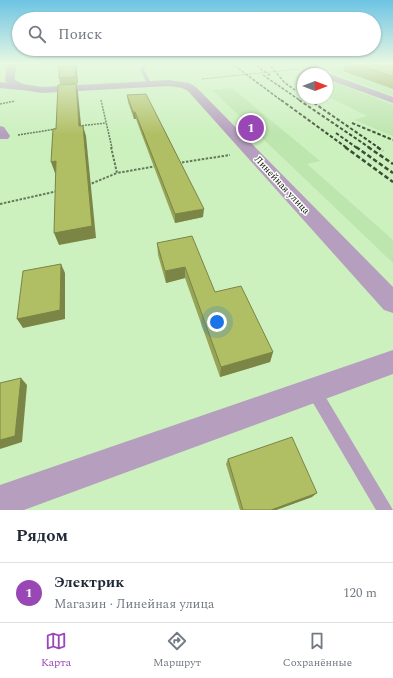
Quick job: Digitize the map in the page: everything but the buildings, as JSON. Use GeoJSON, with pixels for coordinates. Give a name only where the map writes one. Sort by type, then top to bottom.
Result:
{"type":"FeatureCollection","features":[{"type":"Feature","properties":{"kind":"street","name":"Линейная улица"},"geometry":{"type":"LineString","coordinates":[[20,87],[42,90],[100,87]]}},
{"type":"Feature","properties":{"kind":"street","name":"Линейная улица"},"geometry":{"type":"LineString","coordinates":[[187,87],[192,89],[393,303]]}},
{"type":"Feature","properties":{"kind":"street"},"geometry":{"type":"LineString","coordinates":[[357,87],[393,100]]}},
{"type":"Feature","properties":{"kind":"street"},"geometry":{"type":"LineString","coordinates":[[0,502],[393,362]]}},
{"type":"Feature","properties":{"kind":"lane"},"geometry":{"type":"LineString","coordinates":[[313,390],[385,510]]}},
{"type":"Feature","properties":{"kind":"path"},"geometry":{"type":"LineString","coordinates":[[100,95],[117,173]]}},
{"type":"Feature","properties":{"kind":"path"},"geometry":{"type":"LineString","coordinates":[[74,127],[106,123]]}},
{"type":"Feature","properties":{"kind":"path"},"geometry":{"type":"LineString","coordinates":[[2,133],[59,129]]}},
{"type":"Feature","properties":{"kind":"path"},"geometry":{"type":"LineString","coordinates":[[172,164],[251,151]]}},
{"type":"Feature","properties":{"kind":"path"},"geometry":{"type":"LineString","coordinates":[[86,186],[117,173],[164,165]]}},
{"type":"Feature","properties":{"kind":"path"},"geometry":{"type":"LineString","coordinates":[[0,204],[16,199],[65,190]]}},
{"type":"Feature","properties":{"kind":"shaded area"},"geometry":{"type":"Polygon","coordinates":[[[333,87],[347,87],[393,105],[393,136],[354,120],[367,116],[333,99],[333,87]]]}},
{"type":"Feature","properties":{"kind":"shaded area"},"geometry":{"type":"Polygon","coordinates":[[[369,87],[393,87],[393,96],[369,87]]]}},
{"type":"Feature","properties":{"kind":"shaded area"},"geometry":{"type":"Polygon","coordinates":[[[232,88],[320,161],[307,164],[393,240],[393,263],[212,90],[232,88]]]}},
{"type":"Feature","properties":{"kind":"railway"},"geometry":{"type":"LineString","coordinates":[[263,87],[282,101]]}},
{"type":"Feature","properties":{"kind":"railway"},"geometry":{"type":"LineString","coordinates":[[280,87],[297,98]]}},
{"type":"Feature","properties":{"kind":"railway"},"geometry":{"type":"LineString","coordinates":[[290,87],[295,90]]}},
{"type":"Feature","properties":{"kind":"railway"},"geometry":{"type":"LineString","coordinates":[[281,100],[347,148]]}},
{"type":"Feature","properties":{"kind":"railway"},"geometry":{"type":"LineString","coordinates":[[305,104],[370,148]]}},
{"type":"Feature","properties":{"kind":"railway"},"geometry":{"type":"LineString","coordinates":[[315,104],[379,148]]}},
{"type":"Feature","properties":{"kind":"railway"},"geometry":{"type":"LineString","coordinates":[[352,123],[393,140]]}},
{"type":"Feature","properties":{"kind":"railway"},"geometry":{"type":"LineString","coordinates":[[336,133],[357,148]]}},
{"type":"Feature","properties":{"kind":"railway"},"geometry":{"type":"LineString","coordinates":[[345,147],[393,182]]}},
{"type":"Feature","properties":{"kind":"railway"},"geometry":{"type":"LineString","coordinates":[[356,147],[393,173]]}},
{"type":"Feature","properties":{"kind":"railway"},"geometry":{"type":"LineString","coordinates":[[368,147],[393,164]]}},
{"type":"Feature","properties":{"kind":"railway"},"geometry":{"type":"LineString","coordinates":[[377,147],[383,151]]}},
{"type":"Feature","properties":{"kind":"place","name":"Электрик"},"geometry":{"type":"Point","coordinates":[251,128]}}]}
